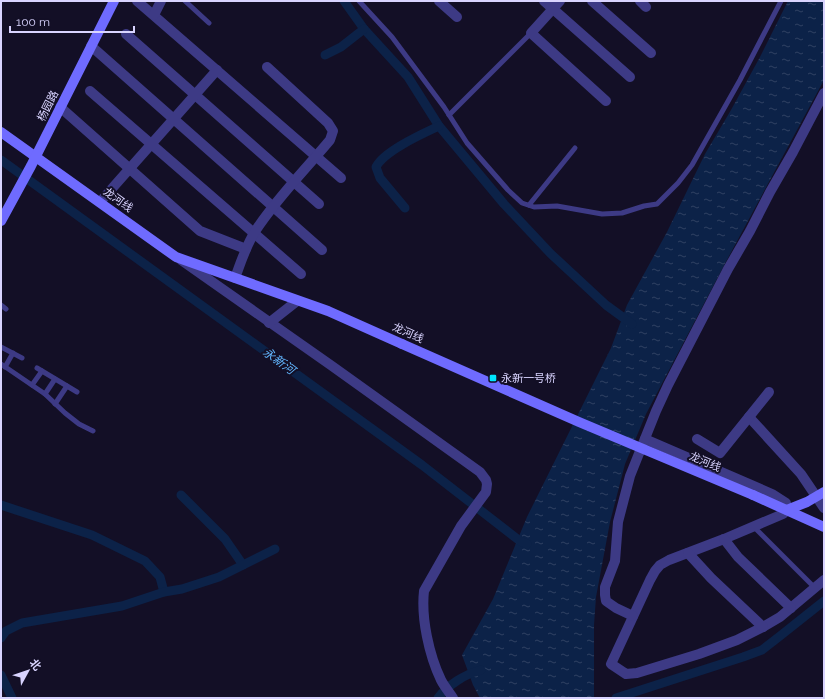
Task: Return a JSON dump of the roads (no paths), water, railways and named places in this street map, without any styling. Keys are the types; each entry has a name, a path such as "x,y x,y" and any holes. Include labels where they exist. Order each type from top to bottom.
{"street":[{"name":"杨园路","path":"3,213 31,166 114,1"},
{"path":"137,1 341,178"},
{"path":"154,15 161,1"},
{"path":"439,1 457,17"},
{"path":"544,1 556,5 630,77"},
{"path":"592,1 651,53"},
{"path":"556,5 531,33 606,100"},
{"path":"126,34 319,204"},
{"path":"91,46 322,250"},
{"path":"235,278 254,233 273,207 330,140 333,131 328,123 267,67"},
{"path":"100,202 217,70"},
{"path":"90,91 301,274"},
{"path":"633,616 616,608 606,601 605,595 605,587 615,561 618,522 626,488 656,411 668,385 721,282 824,93"},
{"path":"60,107 200,231 246,249"},
{"name":"龙河线","path":"1,132 176,256 328,311 579,422 753,495 824,527"},
{"path":"176,256 480,472 486,480 486,492 465,521 424,591 424,622 431,653 441,681 453,698"},
{"path":"269,323 297,301"},
{"path":"697,439 720,453 769,392"},
{"path":"749,417 820,494 824,508"},
{"path":"645,439 772,494 786,503 787,510"},
{"path":"820,494 807,502 787,510 783,514 660,565 655,571 611,664 626,674 637,672 699,654 737,640 763,627 791,608 824,580"},
{"path":"724,539 738,557 791,608"},
{"path":"688,553 711,578 763,627"}],"lane":[{"path":"186,1 209,23"},
{"path":"359,1 392,37 449,115 467,143 508,190 522,202 534,207 557,206 602,214 622,213 644,206 657,204 678,183 692,165 740,80 781,1"},
{"path":"449,115 531,33"},
{"path":"529,205 575,148"},
{"path":"1,305 6,309"},
{"path":"1,346 22,358"},
{"path":"14,353 3,365 45,394 79,424 93,431"},
{"path":"36,368 77,392"},
{"path":"32,386 42,371"},
{"path":"45,394 55,379"},
{"path":"56,404 68,386"},
{"path":"753,526 815,588"}],"water":[{"path":"788,1 824,1 824,80 646,414 625,464 610,522 596,597 594,625 594,698 480,698 473,685 462,655 493,599 527,517 611,348 627,305 667,232 705,154 760,57"}],"waterway":[{"path":"344,1 364,29 408,77 439,126 504,204 551,254 606,305 632,324"},
{"path":"325,55 341,47 364,29"},
{"path":"405,208 380,178 376,167 380,161 395,149 439,126"},
{"name":"永新河","path":"1,160 422,465 520,541 527,544"},
{"path":"181,495 225,539 243,565"},
{"path":"1,505 92,535 145,561 160,577 164,592"},
{"path":"1,638 6,631 22,623 122,606 164,592 182,589 219,577 275,549"},
{"path":"616,698 762,650 824,601"},
{"path":"438,698 457,681 469,674 481,670"},
{"path":"1,675 12,698"}],"place":[{"name":"永新一号桥","path":"493,378"}]}
